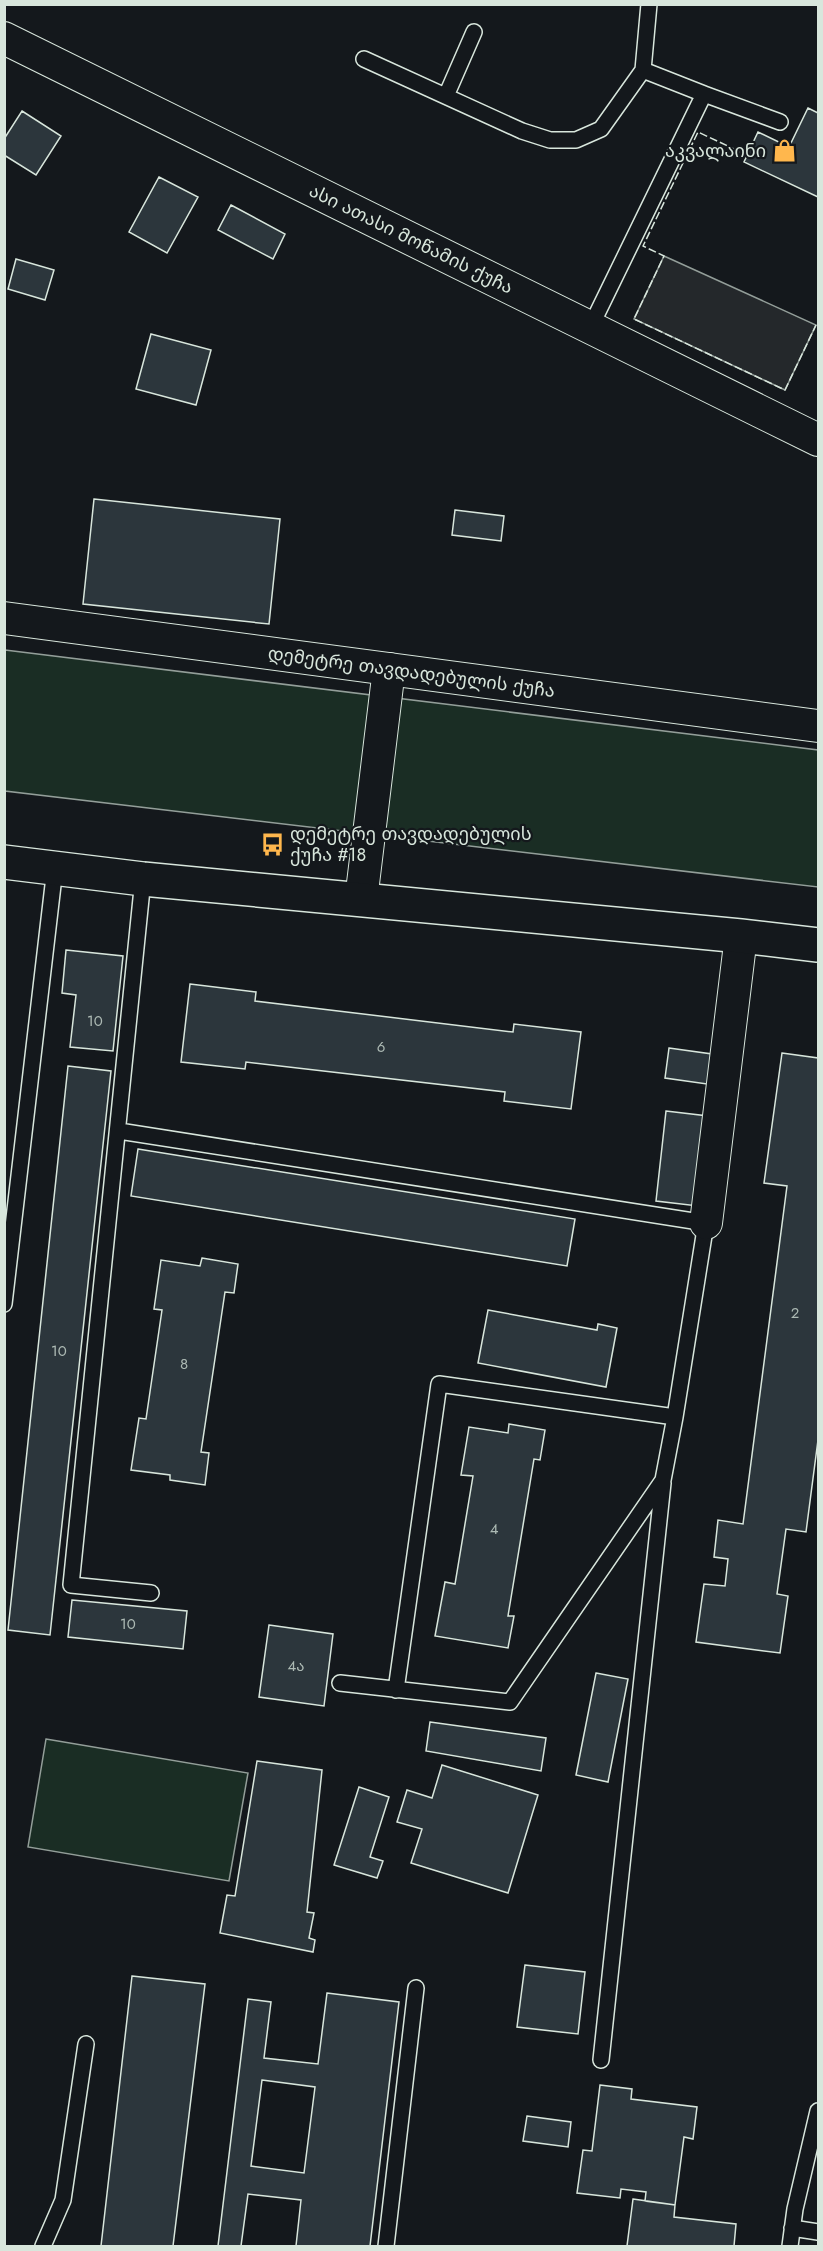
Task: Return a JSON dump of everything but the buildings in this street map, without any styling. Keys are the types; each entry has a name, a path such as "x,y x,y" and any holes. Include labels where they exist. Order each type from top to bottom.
{"main road":[{"path":"4,862 143,879 819,945"}],"street":[{"name":"ასი ათასი მოწამის ქუჩა","path":"4,38 819,440"},
{"name":"დემეტრე თავდადებულის ქუჩა","path":"4,618 819,726"},
{"path":"361,900 389,669"},
{"path":"706,1223 741,936"}],"lane":[{"path":"364,59 522,131 550,140 576,140 601,129 643,70 649,4"},
{"path":"446,96 474,32"},
{"path":"643,70 780,122"},
{"path":"591,326 704,94"},
{"path":"4,1304 55,868"},
{"path":"143,879 71,1585 152,1593"},
{"path":"119,1131 706,1223 663,1480 601,2060"},
{"path":"396,1690 439,1384 675,1417"},
{"path":"340,1683 510,1702 663,1480"},
{"path":"386,2247 416,1988"},
{"path":"43,2247 63,2200 86,2044"},
{"path":"790,2247 792,2228 813,2157 819,2111"},
{"path":"792,2228 819,2232"}],"green space":[{"path":"5,650 818,750 818,887 5,791"},
{"path":"46,1739 248,1773 229,1881 28,1847"}],"shaded area":[{"path":"664,256 816,325 785,390 634,319"}],"fence":[{"path":"747,155 698,132 643,246 664,256 634,319 785,390 816,325"}],"place":[{"name":"აკვალაინი","path":"784,151"},
{"name":"დემეტრე თავდადებულის ქუჩა #18","path":"272,844"}]}
